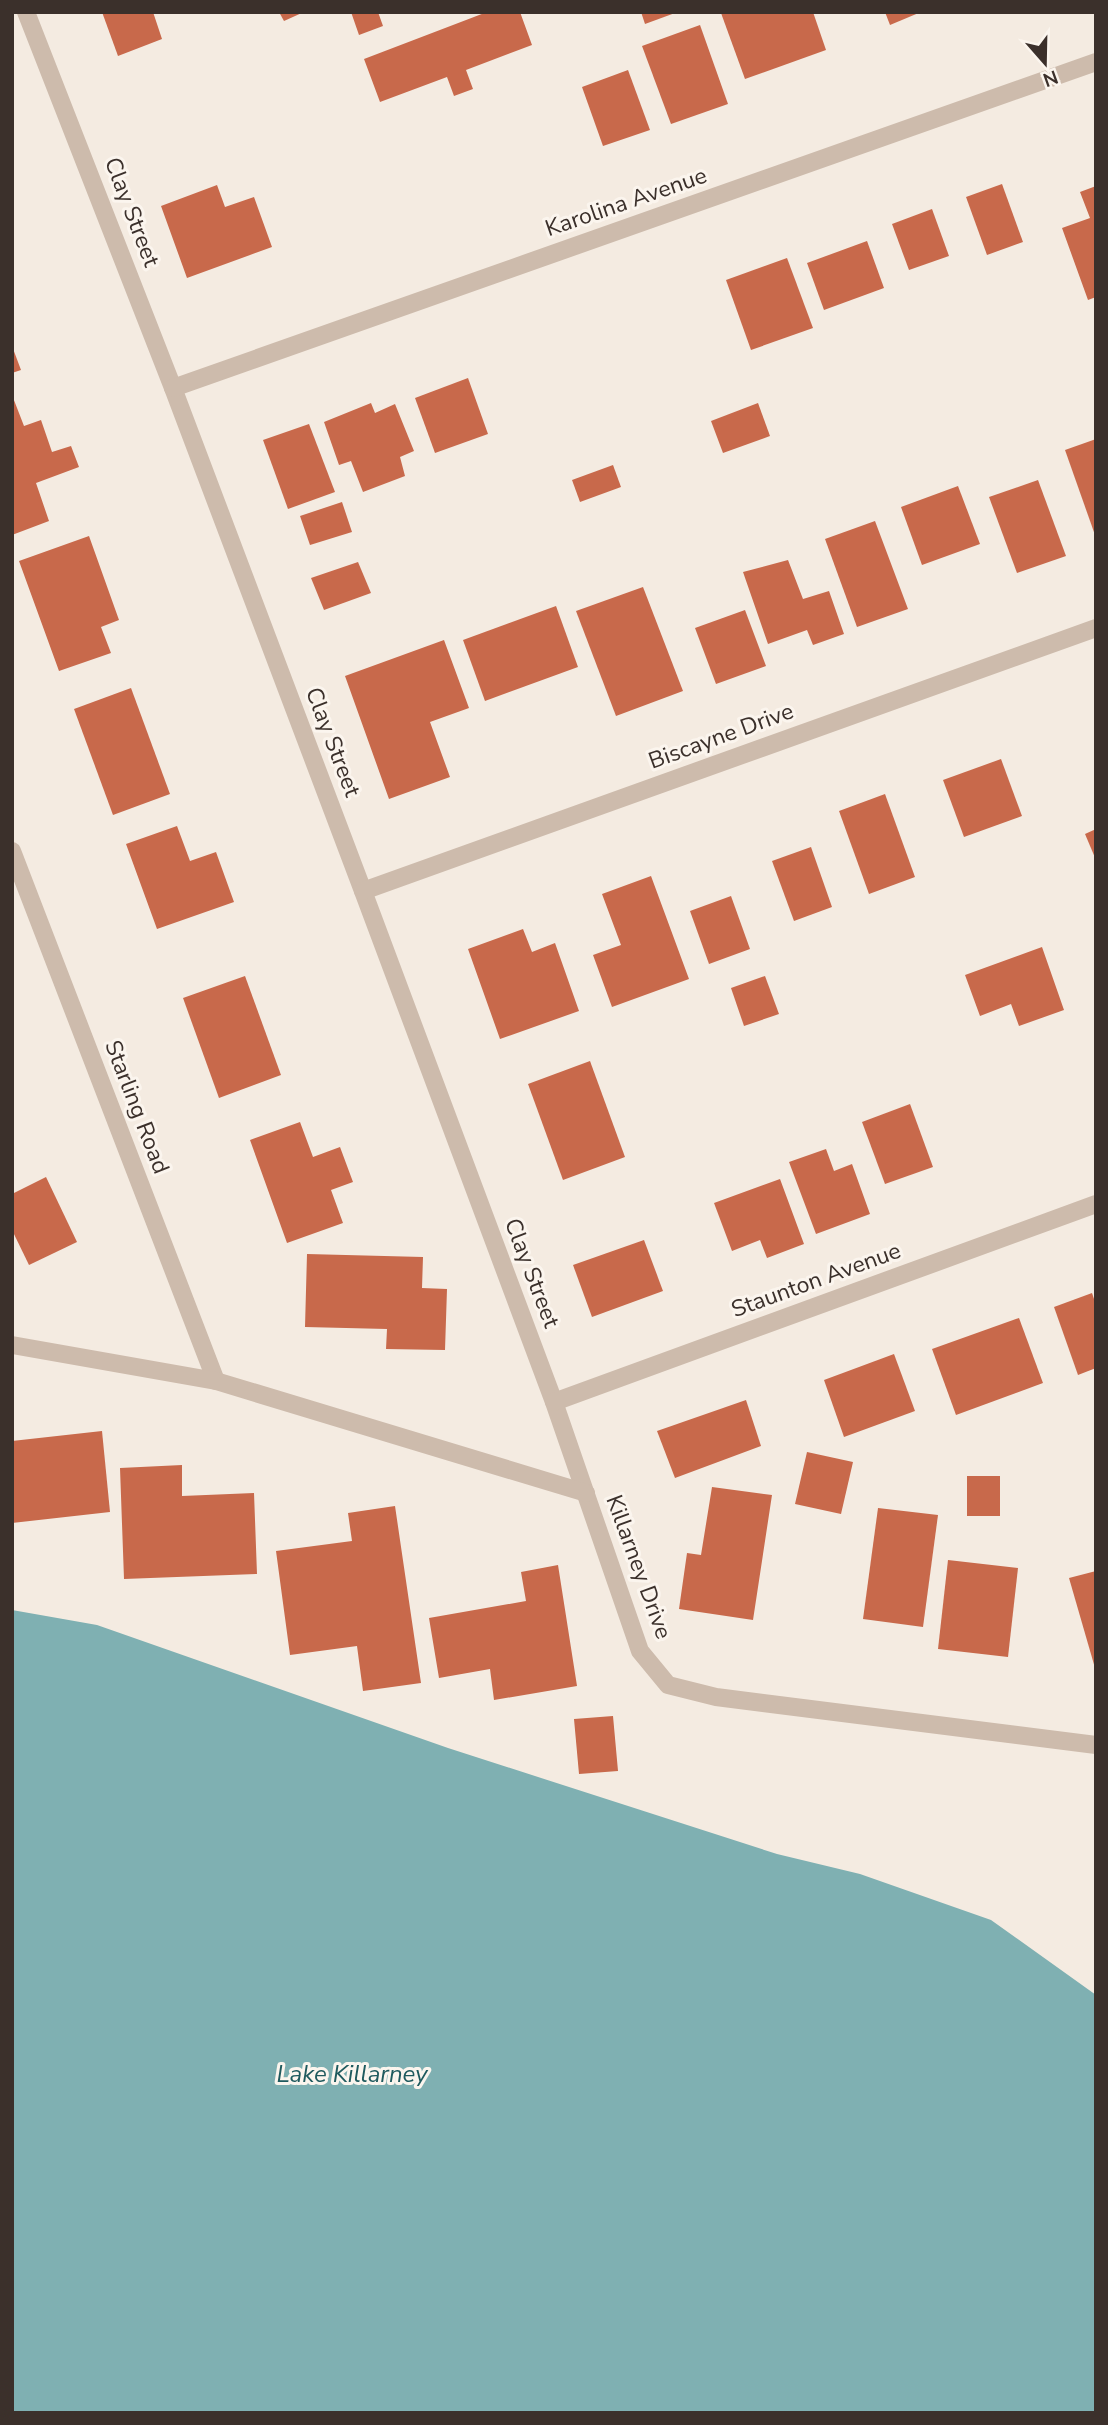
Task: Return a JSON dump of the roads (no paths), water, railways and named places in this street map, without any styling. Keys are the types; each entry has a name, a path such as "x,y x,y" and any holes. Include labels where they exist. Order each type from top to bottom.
{"street":[{"name":"Clay Street","path":"26,12 173,388 586,1493"},
{"name":"Karolina Avenue","path":"173,388 1096,62"},
{"name":"Biscayne Drive","path":"363,891 1096,628"},
{"name":"Starling Road","path":"12,850 216,1381"},
{"name":"Staunton Avenue","path":"554,1402 1096,1205"},
{"name":"Killarney Drive","path":"12,1345 216,1381 586,1493 640,1651 668,1685 716,1697 1096,1745"}],"water":[{"name":"Lake Killarney","path":"12,1610 97,1625 448,1748 777,1854 860,1874 991,1920 1096,1995 1096,2413 12,2413"}]}
